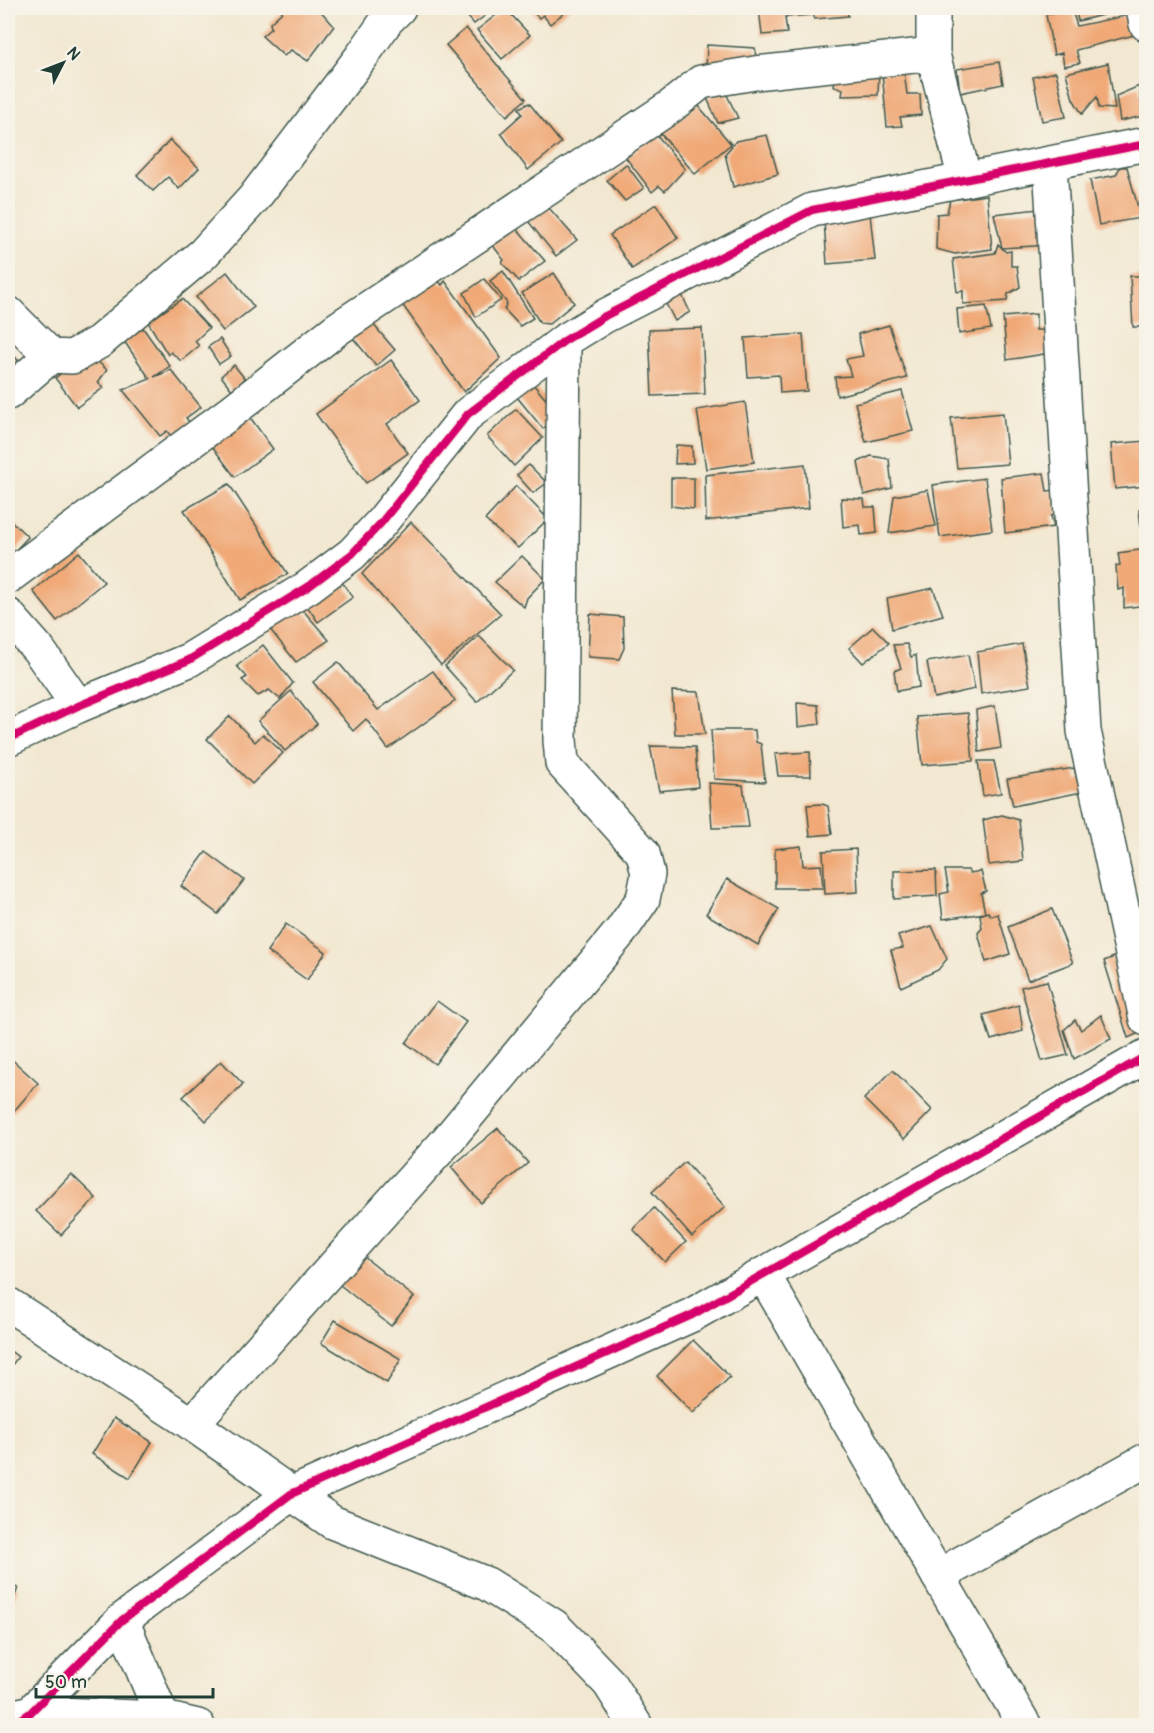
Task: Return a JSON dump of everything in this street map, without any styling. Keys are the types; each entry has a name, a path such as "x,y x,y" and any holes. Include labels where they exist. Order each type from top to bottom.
{"street":[{"path":"8,313 51,356 72,357 99,342 203,254 254,198 387,20 399,8"},
{"path":"933,8 933,54 965,180"},
{"path":"1143,8 1146,24"},
{"path":"8,577 227,415 337,329 670,107 701,82 755,73 933,54"},
{"path":"8,739 78,706 189,660 308,587 352,554 381,523 468,414 564,341 605,316 812,210 1146,144"},
{"path":"1050,164 1084,731 1146,1019"},
{"path":"192,1424 446,1143 621,931 643,899 648,874 643,854 562,763 560,728 564,341"},
{"path":"8,393 51,356"},
{"path":"8,615 38,649 78,706"},
{"path":"16,1719 122,1620 291,1494 692,1314 1146,1056"},
{"path":"763,1274 1025,1725"},
{"path":"8,1304 192,1424 332,1522 487,1584 554,1626 609,1683 636,1725"},
{"path":"938,1576 1146,1460"},
{"path":"122,1620 165,1722"},
{"path":"16,1719 165,1722 198,1725"}],"building":[{"path":"284,8 318,8 334,26 308,61 291,50 284,56 262,36 271,28 270,23"},
{"path":"460,8 495,8 474,24"},
{"path":"505,8 530,35 502,59 477,30"},
{"path":"531,8 570,8 550,24 543,15 539,18"},
{"path":"759,8 811,8 811,15 785,17 787,33 762,35"},
{"path":"814,8 847,8 848,16 814,19"},
{"path":"995,8 995,11 964,9"},
{"path":"1071,8 1077,26 1139,13 1146,32 1076,50 1080,63 1064,66 1062,53 1054,55 1046,15"},
{"path":"1075,8 1131,8 1078,21"},
{"path":"466,28 526,99 507,116 446,45"},
{"path":"707,45 755,48 758,60 706,71"},
{"path":"999,62 1003,84 960,93 957,69"},
{"path":"1108,63 1115,109 1099,108 1097,97 1082,114 1073,99 1066,73"},
{"path":"836,69 879,70 878,95 842,96 843,89 834,86"},
{"path":"882,71 904,72 907,94 920,94 921,115 900,117 902,126 887,127"},
{"path":"1056,72 1066,117 1042,121 1033,77"},
{"path":"1139,86 1143,116 1120,121 1116,96"},
{"path":"725,91 738,118 718,123 707,98"},
{"path":"529,103 561,143 528,170 501,133 522,114 519,108"},
{"path":"697,104 731,144 695,174 661,134"},
{"path":"656,134 685,169 665,191 659,186 652,192 626,158"},
{"path":"767,135 778,174 733,187 725,154 736,141"},
{"path":"170,140 199,168 179,189 168,177 153,191 137,175"},
{"path":"626,164 644,188 625,201 607,180"},
{"path":"1120,167 1127,167 1141,218 1099,225 1090,180 1116,175"},
{"path":"987,195 992,249 955,254 936,249 937,214 947,213 950,200"},
{"path":"656,204 678,238 632,269 610,235"},
{"path":"546,207 577,240 556,256 528,221"},
{"path":"1048,208 1051,245 1002,248 994,214"},
{"path":"870,214 875,260 827,264 824,221"},
{"path":"513,224 545,261 519,281 502,263 504,260 491,243"},
{"path":"998,244 1006,252 1011,251 1011,266 1017,266 1020,287 1008,294 1007,301 963,304 963,291 957,292 953,259 995,253"},
{"path":"503,271 533,318 520,326 504,309 507,303 490,281"},
{"path":"227,272 254,307 223,331 196,297"},
{"path":"554,273 574,303 549,324 540,323 522,293"},
{"path":"1130,276 1146,276 1146,327 1133,327"},
{"path":"435,277 442,285 445,281 501,358 464,392 399,300"},
{"path":"484,279 501,300 476,317 464,293"},
{"path":"682,295 690,312 675,321 665,302"},
{"path":"182,299 209,328 195,341 199,346 181,361 171,352 168,355 148,322"},
{"path":"986,306 991,329 959,334 957,309"},
{"path":"1036,314 1036,330 1054,330 1056,352 1007,360 1003,317"},
{"path":"367,317 395,350 376,366 348,332"},
{"path":"889,325 907,378 837,396 835,377 851,376 846,359 863,356 858,334"},
{"path":"143,328 170,366 154,377 171,370 201,407 186,418 190,423 172,438 167,431 160,436 123,390 150,379 124,341"},
{"path":"702,328 705,394 652,396 649,330"},
{"path":"803,334 807,391 780,393 779,375 748,377 745,338"},
{"path":"220,339 231,356 219,364 208,347"},
{"path":"8,348 20,363 8,374"},
{"path":"95,359 107,370 98,382 103,388 77,407 55,378 79,360 86,370"},
{"path":"391,360 420,400 387,424 408,453 366,483 316,414"},
{"path":"234,365 245,379 232,390 221,376"},
{"path":"533,384 558,414 543,429 517,397"},
{"path":"902,391 913,431 866,442 855,403"},
{"path":"745,402 754,462 706,469 697,410"},
{"path":"516,409 543,438 514,466 487,436"},
{"path":"247,413 273,449 235,477 208,441"},
{"path":"1003,413 1008,464 957,468 951,418"},
{"path":"1146,441 1146,486 1115,489 1111,444"},
{"path":"676,445 692,446 693,463 675,464"},
{"path":"871,456 889,459 892,488 864,495 858,462"},
{"path":"805,464 809,508 706,521 705,475"},
{"path":"529,465 547,483 533,493 517,475"},
{"path":"1044,473 1047,491 1057,490 1057,514 1051,516 1054,527 1005,533 1001,478"},
{"path":"671,478 694,478 694,509 671,506"},
{"path":"985,478 992,530 940,537 933,485"},
{"path":"229,484 288,574 240,600 184,510"},
{"path":"516,486 548,519 518,548 485,520"},
{"path":"928,490 936,526 889,533 894,496"},
{"path":"841,498 864,499 865,507 875,507 877,533 861,535 860,525 843,527"},
{"path":"1139,510 1146,511 1146,536 1142,536"},
{"path":"8,518 28,537 13,553 8,548"},
{"path":"411,522 501,614 441,665 362,574"},
{"path":"1146,549 1146,605 1124,608 1124,588 1118,590 1116,566 1120,565 1118,553"},
{"path":"79,552 104,582 57,621 33,591"},
{"path":"522,556 545,579 527,598 524,607 495,582"},
{"path":"340,580 353,597 318,622 305,603"},
{"path":"933,588 943,615 892,629 887,598"},
{"path":"301,608 329,640 296,662 269,628"},
{"path":"590,614 623,617 624,648 619,659 588,657"},
{"path":"873,627 889,643 863,663 849,648"},
{"path":"479,636 513,670 477,702 445,666"},
{"path":"907,644 911,657 916,655 919,687 897,691 894,671 901,668 893,645"},
{"path":"1022,644 1030,686 981,694 977,652"},
{"path":"263,645 293,683 280,699 269,690 258,696 242,680 247,677 237,666"},
{"path":"968,655 975,689 934,698 927,662"},
{"path":"338,662 378,710 433,671 455,701 388,749 366,719 353,731 313,682"},
{"path":"291,691 317,724 285,751 258,721"},
{"path":"672,691 699,692 705,734 675,734"},
{"path":"797,703 818,705 820,724 798,727"},
{"path":"995,706 1001,748 979,752 976,710"},
{"path":"968,713 973,761 922,765 917,717"},
{"path":"230,716 255,742 263,734 283,753 252,784 207,739"},
{"path":"711,730 755,730 756,742 761,744 765,782 714,779"},
{"path":"650,746 695,747 698,787 659,791"},
{"path":"810,752 811,776 778,776 775,754"},
{"path":"978,761 994,761 1001,793 983,796"},
{"path":"1074,768 1077,780 1084,779 1087,791 1013,806 1007,779"},
{"path":"709,783 743,785 749,827 712,828"},
{"path":"807,805 828,806 832,834 810,836"},
{"path":"1002,815 1019,820 1023,861 989,865 983,820"},
{"path":"801,846 803,866 821,865 823,888 775,888 775,849"},
{"path":"856,849 858,892 825,894 823,851"},
{"path":"206,852 244,880 218,914 181,886"},
{"path":"936,870 937,896 894,899 894,871"},
{"path":"945,870 968,870 970,873 981,871 986,891 981,893 985,913 943,919 940,894 949,892"},
{"path":"727,879 779,909 758,945 706,914"},
{"path":"1052,909 1073,963 1028,980 1008,927"},
{"path":"988,912 991,916 998,914 1010,954 986,962 978,933 982,928 980,915"},
{"path":"286,924 326,952 307,980 267,951"},
{"path":"932,926 947,959 938,970 901,987 891,950 903,948 898,936"},
{"path":"1124,953 1146,1030 1128,1038 1104,961"},
{"path":"1047,981 1068,1055 1042,1061 1021,987"},
{"path":"437,1001 466,1022 435,1064 406,1043"},
{"path":"1019,1005 1023,1031 991,1040 983,1015"},
{"path":"1101,1015 1111,1039 1074,1059 1064,1030 1075,1020 1081,1030"},
{"path":"8,1056 38,1083 8,1118"},
{"path":"221,1061 243,1084 206,1121 183,1097"},
{"path":"893,1070 932,1110 904,1139 864,1099"},
{"path":"498,1128 528,1163 481,1203 451,1167"},
{"path":"685,1162 725,1207 692,1237 652,1192"},
{"path":"71,1174 96,1198 61,1235 36,1211"},
{"path":"654,1208 686,1242 665,1262 633,1229"},
{"path":"363,1256 414,1297 391,1326 340,1285"},
{"path":"335,1320 401,1359 387,1383 321,1343"},
{"path":"693,1340 730,1377 693,1413 657,1376"},
{"path":"8,1349 18,1357 8,1370"},
{"path":"114,1418 152,1442 130,1478 92,1454"},
{"path":"8,1585 18,1588 10,1609 8,1608"}],"cycle path":[{"path":"8,739 78,706 189,660 308,587 352,554 381,523 468,414 564,341 605,316 812,210 1146,144"},
{"path":"11,1726 30,1713 122,1620 291,1494 692,1315 1146,1056"}]}
